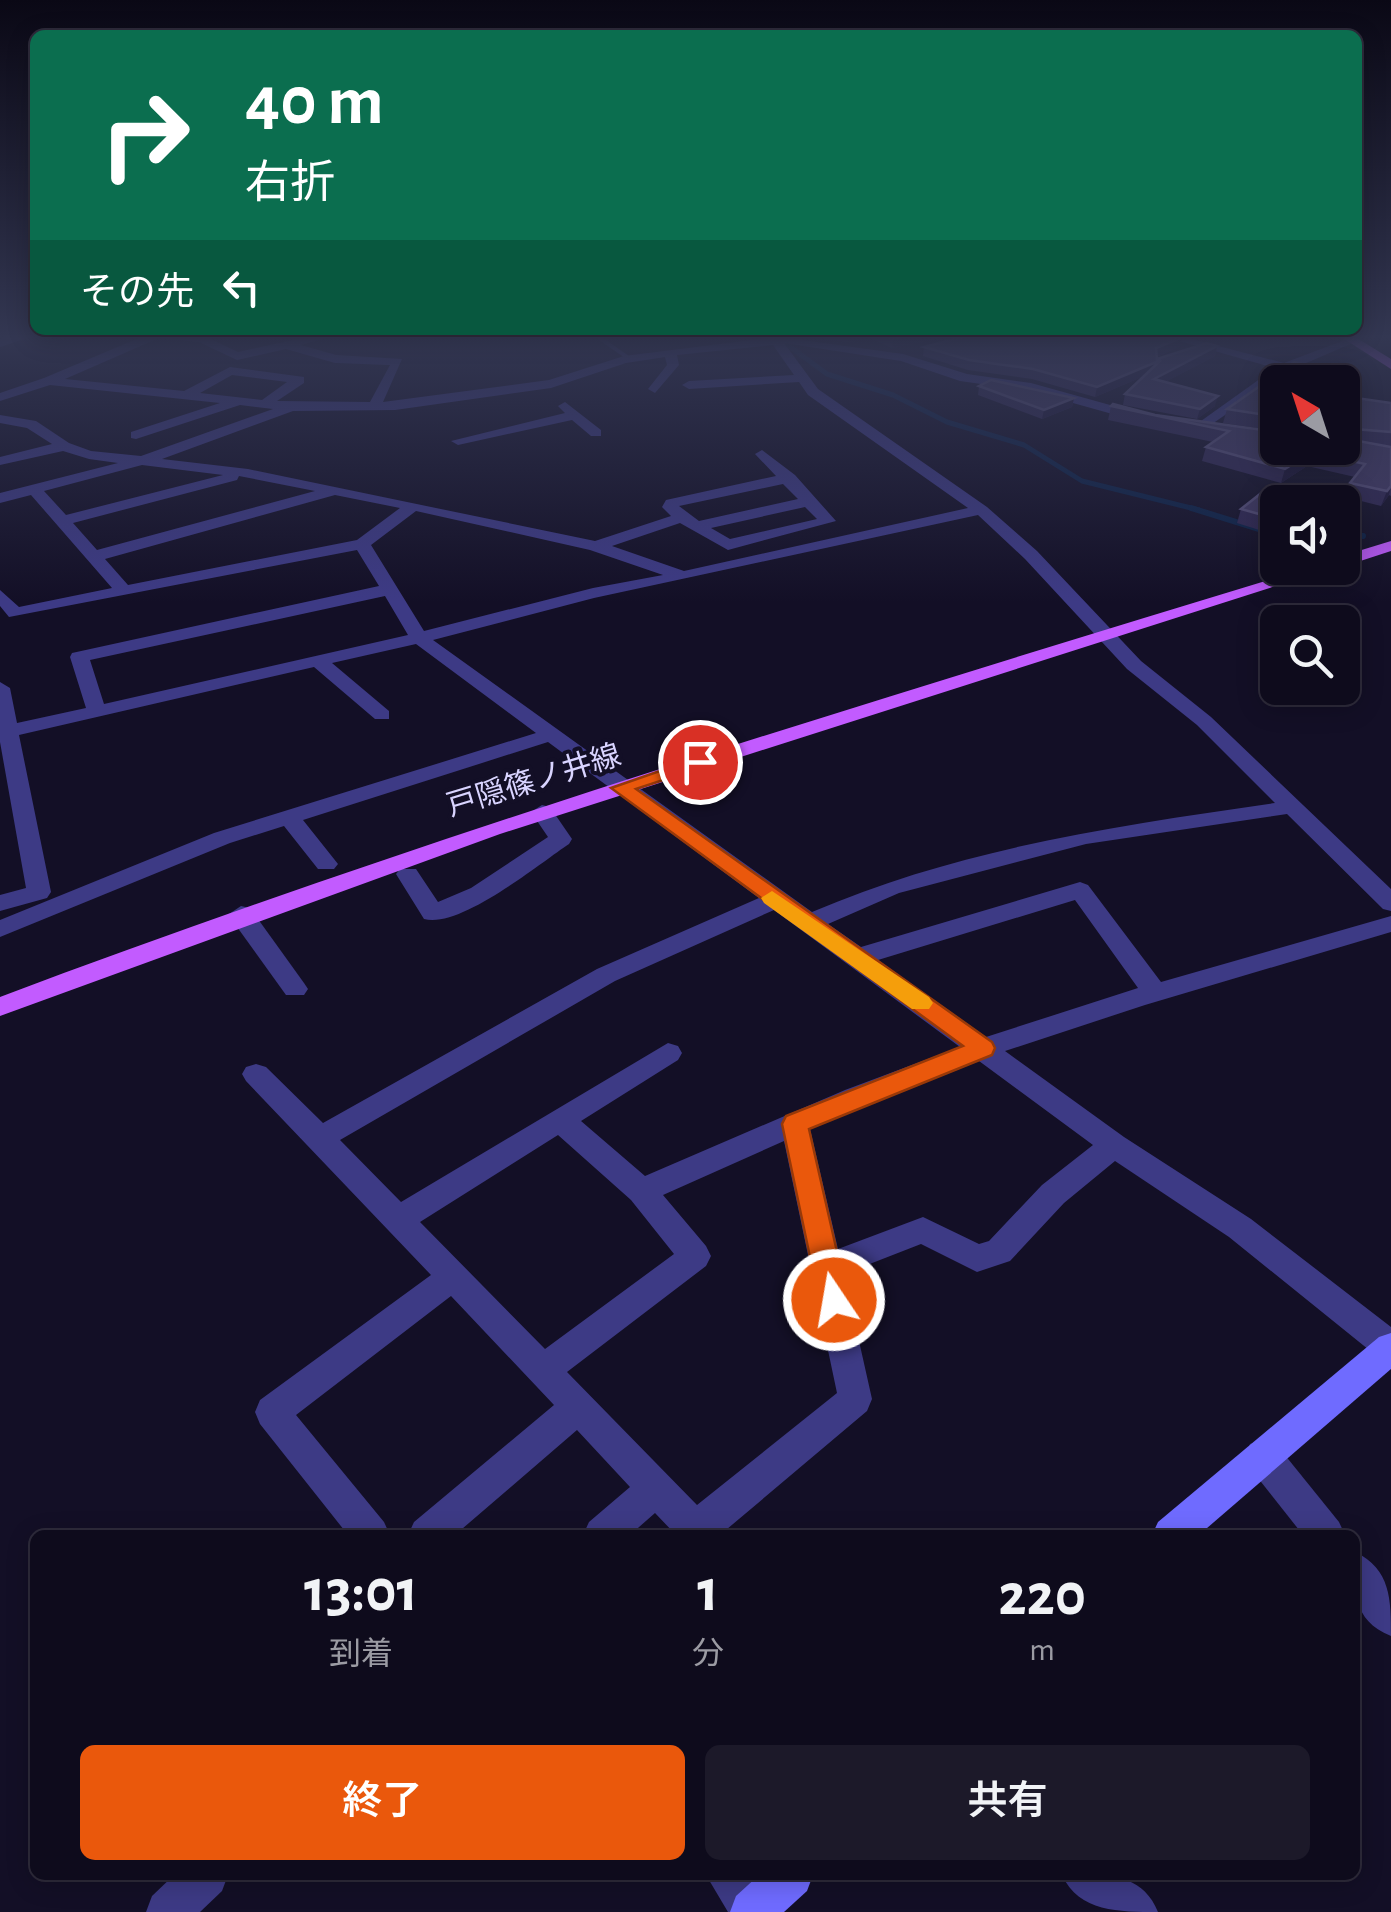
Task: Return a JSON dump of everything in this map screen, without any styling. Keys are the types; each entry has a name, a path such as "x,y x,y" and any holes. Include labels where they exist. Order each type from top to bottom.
{"main road":[{"path":"1360,556 1391,546"},
{"name":"戸隠篠ノ井線","path":"0,1007 241,914 542,812 1269,585"}],"street":[{"path":"31,424 64,446 89,455 248,472 410,508 514,526 596,546 682,577"},
{"path":"136,435 169,424"},
{"path":"0,498 142,461 243,424"},
{"path":"458,442 538,424"},
{"path":"585,424 596,433"},
{"path":"859,424 980,510 1031,555 1104,636 1204,721 1391,903"},
{"path":"1198,424 1192,428 1219,432"},
{"path":"0,461 64,446"},
{"path":"728,545 828,520 762,454"},
{"path":"62,521 248,472"},
{"path":"753,562 670,507 672,503 790,478"},
{"path":"34,490 125,592"},
{"path":"95,556 336,490"},
{"path":"596,546 689,522 810,501"},
{"path":"0,595 15,613 362,544 410,508"},
{"path":"10,732 419,638 593,592 753,562 980,510"},
{"path":"362,544 419,638 1114,1144 1240,1228 1391,1348 1177,1530"},
{"path":"97,712 79,657 391,589"},
{"path":"318,661 382,716"},
{"path":"0,688 44,900"},
{"path":"0,929 44,900 288,816 550,734"},
{"path":"809,923 890,887 1086,837 1290,807"},
{"path":"408,874 432,913 478,894 560,839 542,812"},
{"path":"288,816 326,864"},
{"path":"858,957 1080,890 1156,992"},
{"path":"0,903 44,900"},
{"path":"320,1138 606,975 775,900"},
{"path":"241,914 295,989"},
{"path":"642,1192 795,1124 983,1048 1156,992 1391,924"},
{"path":"398,1220 668,1053"},
{"path":"256,1074 696,1530"},
{"path":"543,1370 695,1256 642,1192 560,1120"},
{"path":"700,1530 855,1399 795,1124"},
{"path":"826,1266 923,1230 977,1258 999,1251 1053,1194 1114,1144"},
{"path":"367,1530 272,1412 451,1278"},
{"path":"434,1530 579,1406"},
{"path":"1263,1456 1322,1530"},
{"path":"608,1530 655,1489"},
{"path":"1360,1577 1391,1616"},
{"path":"168,1912 201,1880"},
{"path":"745,1899 781,1880"},
{"path":"1091,1880 1136,1912"}],"building":[{"path":"1197,424 1260,430 1260,462 1206,447 1229,431"},
{"path":"1360,424 1391,424 1391,432 1360,429"},
{"path":"1360,441 1391,447 1391,486 1387,491 1350,483 1365,464 1360,463"},
{"path":"1260,494 1260,514 1241,509"}],"waterway":[{"path":"954,424 1024,445 1082,481 1191,508"},
{"path":"1191,508 1199,510"},
{"path":"1191,508 1260,529"}],"slow traffic":[{"path":"772,898 921,1003"}],"route":[{"path":"700,762 621,788 983,1048 795,1124 834,1300"}]}
